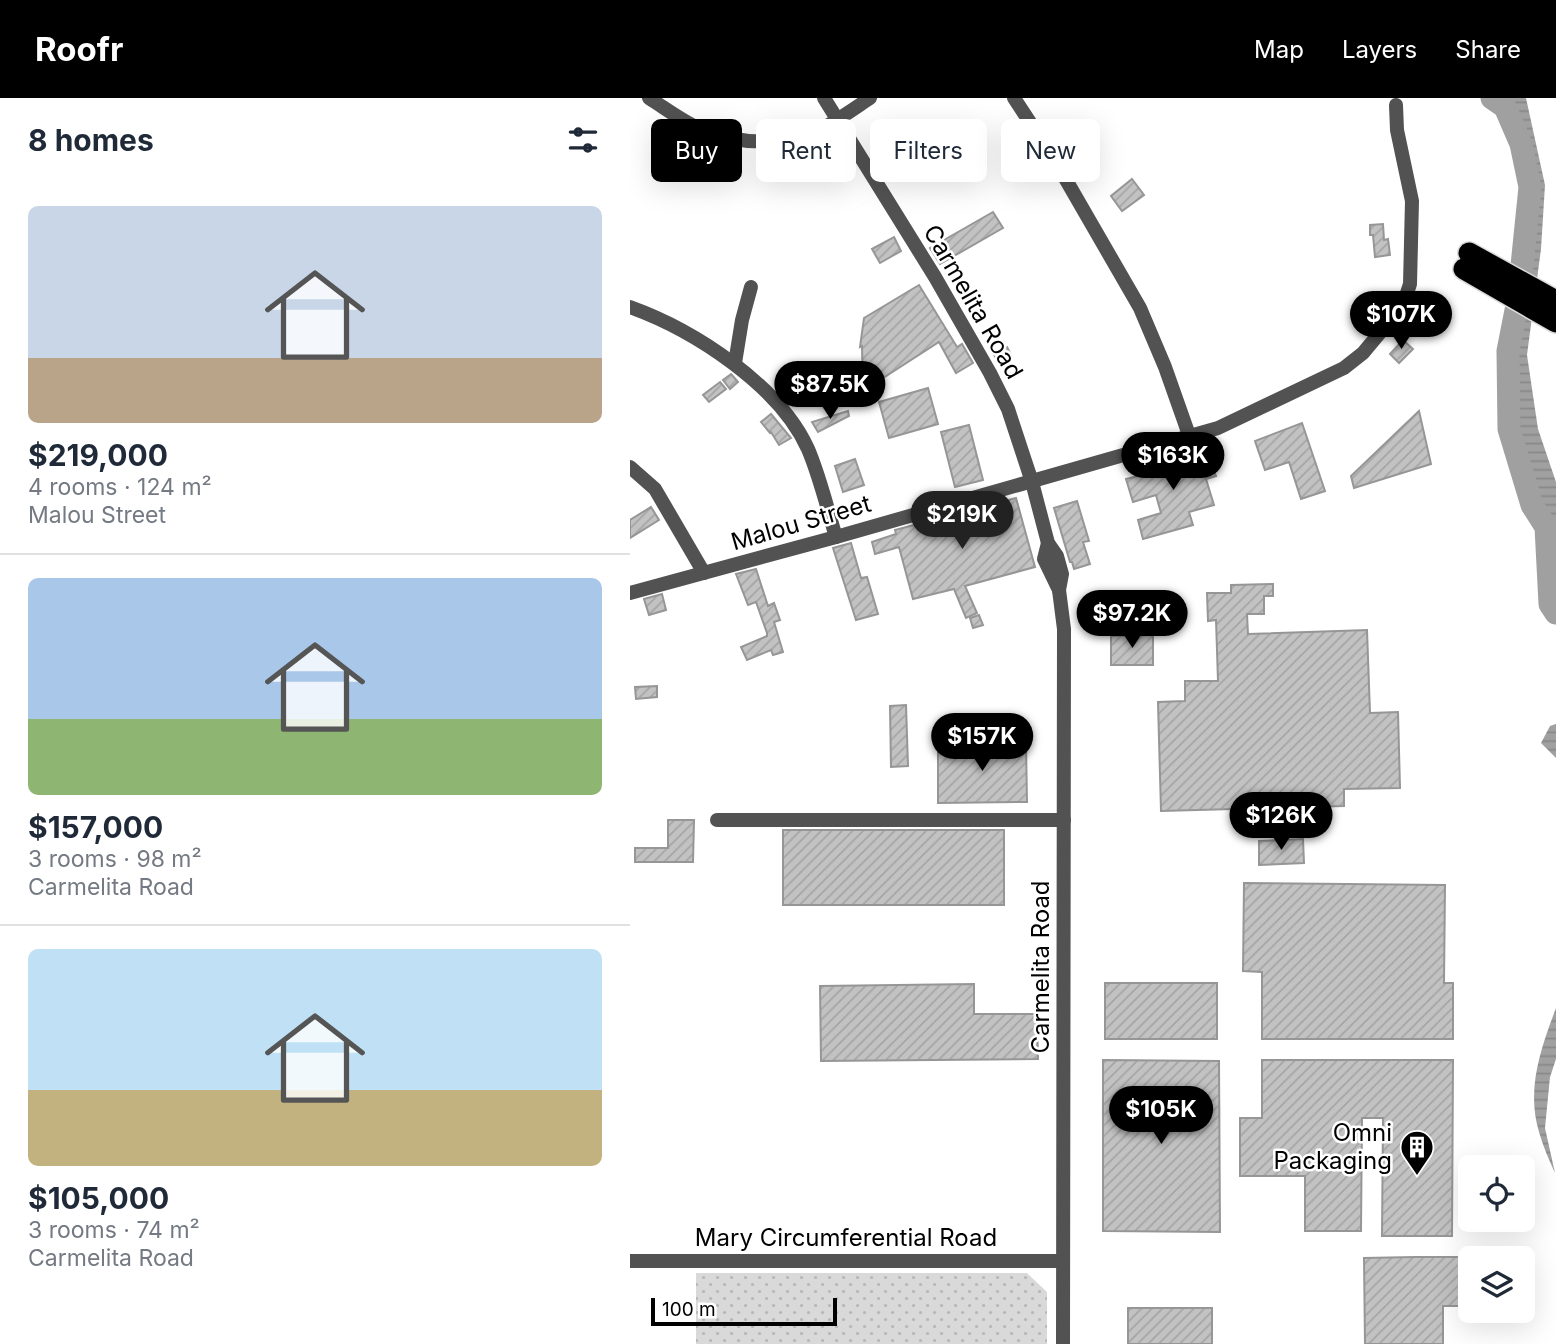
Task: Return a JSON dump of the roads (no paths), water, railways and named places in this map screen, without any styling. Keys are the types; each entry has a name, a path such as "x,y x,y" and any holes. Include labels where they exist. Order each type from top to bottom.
{"highway":[{"path":"1556,302 1466,261 1556,321"}],"street":[{"path":"649,98 699,128 735,140 756,141"},
{"name":"Carmelita Road","path":"824,98 836,119"},
{"path":"838,119 870,98"},
{"path":"1014,98 1054,159 1140,308 1189,435"},
{"name":"Malou Street","path":"630,593 1218,428 1344,368 1363,353 1403,305 1410,284 1412,201 1397,130 1396,105"},
{"name":"Carmelita Road","path":"856,151 934,277 1008,409 1032,482 1048,544 1057,556 1062,574 1059,590 1064,629 1063,1344"},
{"path":"735,363 751,286"},
{"path":"630,307 656,316 735,363 781,409 807,447 836,537"},
{"path":"630,467 655,489 704,573"},
{"path":"718,820 1064,820"},
{"name":"Mary Circumferential Road","path":"630,1261 1063,1261"}],"waterway":[{"path":"1492,98 1505,107 1521,144 1530,187 1519,295 1508,351 1509,429 1532,505 1546,527 1550,604 1556,613"}],"place":[{"name":"Omni Packaging","path":"1417,1177"}]}
